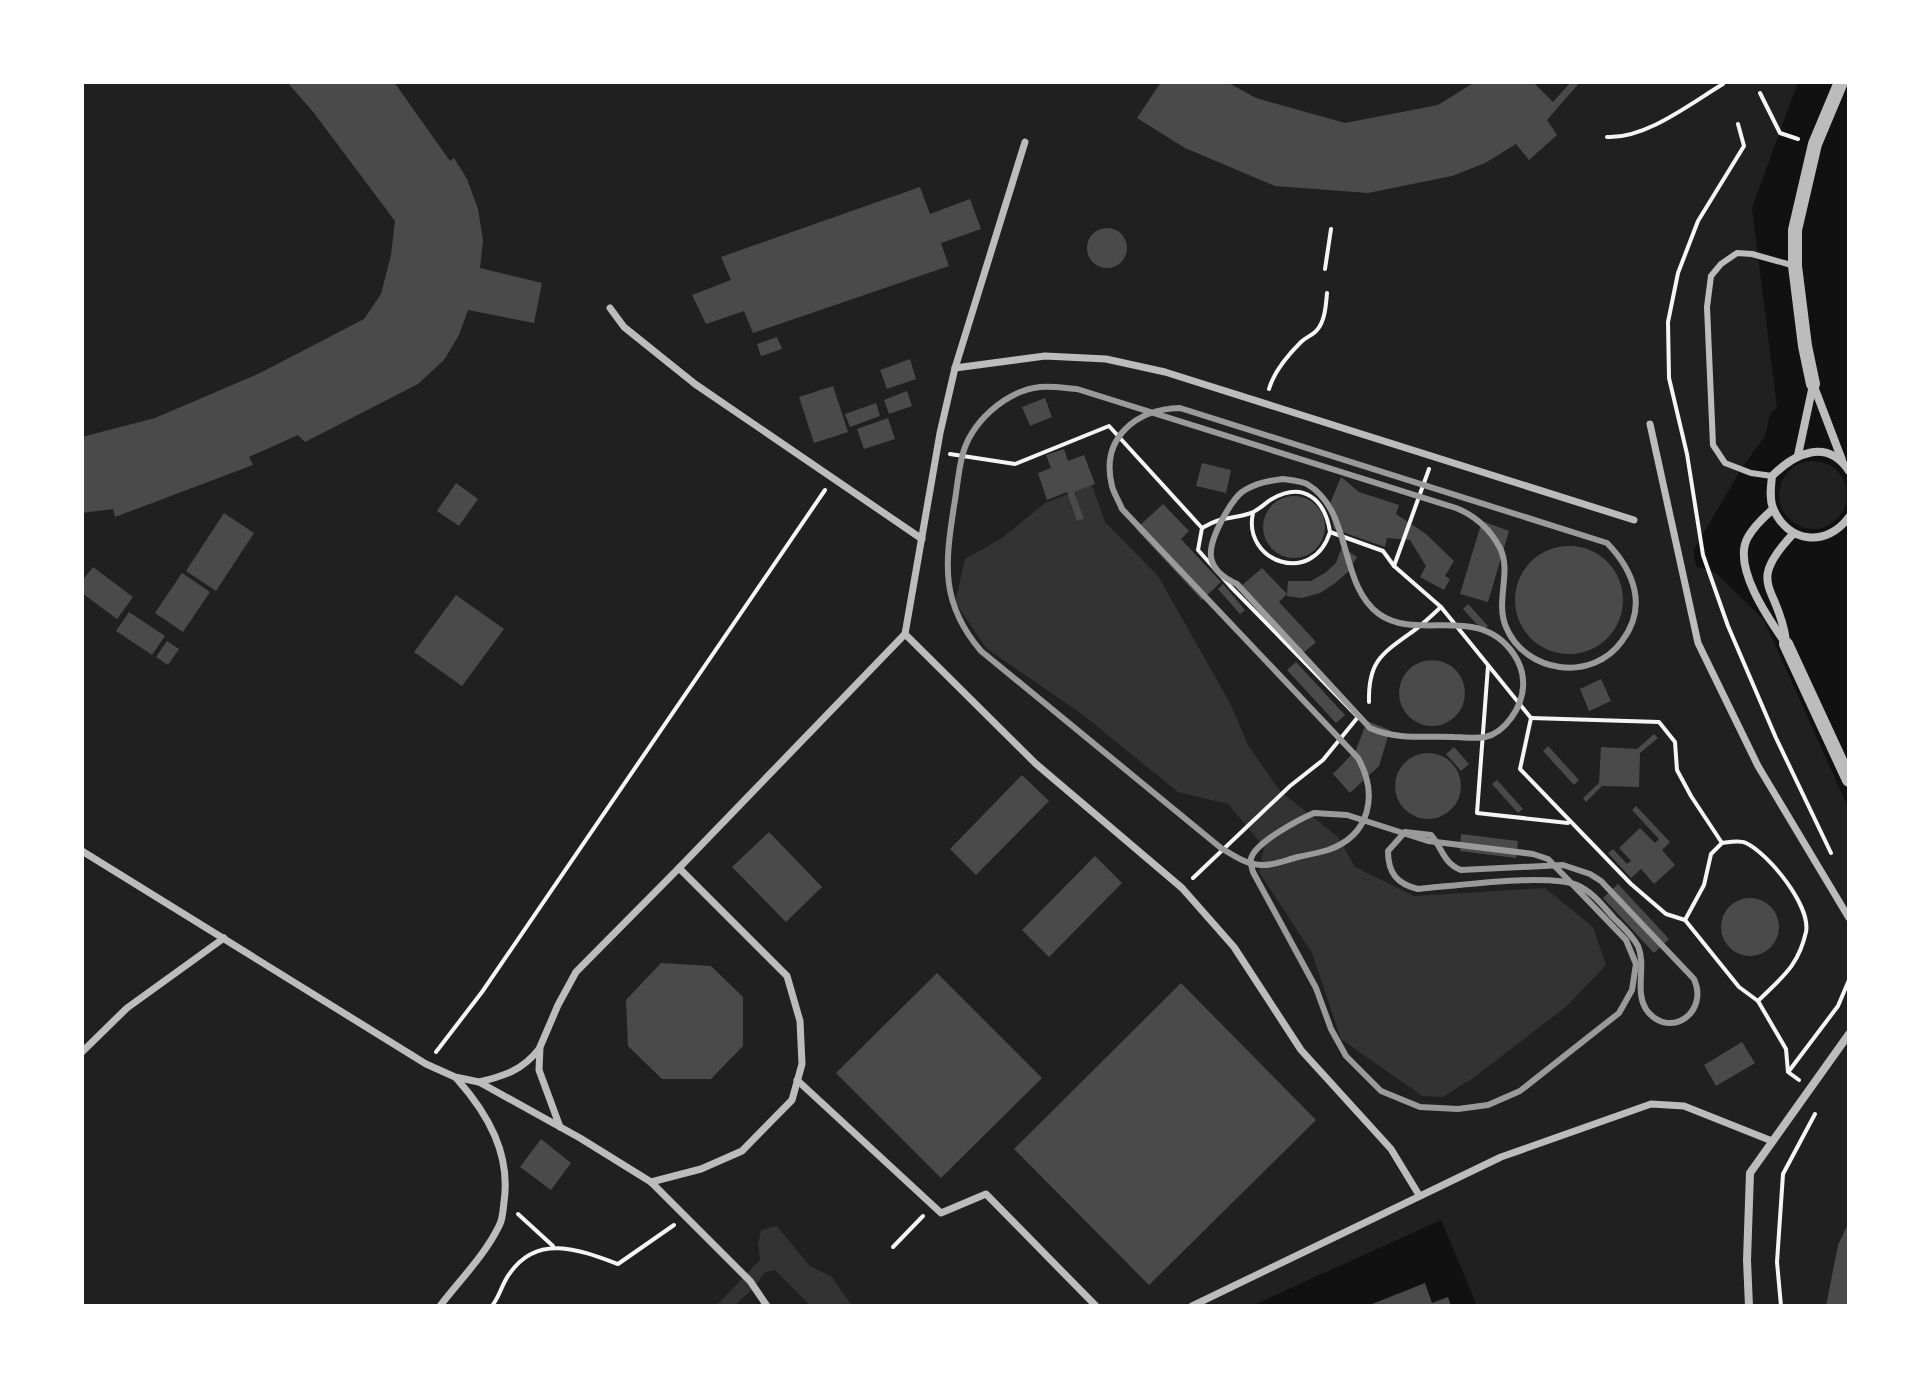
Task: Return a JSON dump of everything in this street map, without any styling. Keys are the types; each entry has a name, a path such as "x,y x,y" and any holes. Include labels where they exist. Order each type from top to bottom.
{"street":[{"path":"1841,82 1815,144 1795,230 1795,266 1813,384 1849,471"},
{"path":"479,1082 512,1073 529,1062 540,1047 576,972 905,634 936,452 955,368 1025,142"},
{"path":"610,308 624,327 651,351 922,539"},
{"path":"955,368 1045,356 1106,359 1165,372 1634,520"},
{"path":"1798,455 1813,384"},
{"path":"1650,424 1698,643 1758,766 1849,918"},
{"path":"1842,460 1825,453 1798,455 1772,476 1771,500 1773,509 1793,534 1817,539 1837,530 1849,517"},
{"path":"1773,509 1746,538 1743,556 1755,594 1786,644 1849,780"},
{"path":"1837,530 1849,533"},
{"path":"1786,644 1766,580 1767,567 1777,550 1793,534"},
{"path":"905,634 1035,763 1182,888 1234,947 1301,1050 1391,1149 1419,1195"},
{"path":"82,851 426,1064 455,1077 479,1082 651,1182 750,1281 767,1306"},
{"path":"651,1182 701,1169 742,1151 792,1100 802,1064 800,1021 787,976 679,868"},
{"path":"82,1052 127,1008 224,938"},
{"path":"1749,1306 1750,1173 1849,1034"},
{"path":"540,1047 539,1070 560,1127"},
{"path":"440,1306 500,1224 504,1200 503,1156 495,1133 455,1077"},
{"path":"797,1080 941,1213 986,1194 1096,1306"},
{"path":"1192,1306 1501,1157 1651,1104 1684,1106 1772,1141"}],"lane":[{"path":"1772,476 1751,473 1725,463 1713,445 1707,307 1711,276 1737,253 1795,266"}],"path":[{"path":"1607,137 1631,134 1672,115 1723,84"},
{"path":"1760,93 1780,133 1815,144"},
{"path":"1738,124 1744,146 1698,221 1678,273 1668,322 1669,378 1687,454 1703,555 1728,626 1776,738 1833,857"},
{"path":"1325,269 1331,229"},
{"path":"1266,403 1272,377 1303,340 1317,330 1325,312 1327,293"},
{"path":"936,452 1015,464 1109,426 1202,528"},
{"path":"1394,566 1434,456"},
{"path":"426,1064 482,992 833,478"},
{"path":"1182,888 1290,786 1323,760 1358,717 1198,550 1202,528 1219,518 1253,513 1272,499 1292,491 1310,495 1322,505 1330,532 1326,545 1316,556 1304,562 1276,561 1265,553 1257,539 1250,524 1253,513"},
{"path":"1330,532 1383,551 1394,566 1441,607 1531,718 1659,722 1675,742 1677,770 1722,843"},
{"path":"1369,702 1369,681 1375,663 1393,643 1441,607"},
{"path":"1488,666 1477,813 1570,823"},
{"path":"1531,718 1520,769 1631,884 1666,914 1685,920 1739,987 1758,1001 1786,1049 1788,1072 1800,1081"},
{"path":"1685,920 1704,885 1711,854 1722,843 1744,842 1772,862 1796,898 1807,928 1796,964 1758,1001"},
{"path":"1788,1072 1838,1006 1849,980"},
{"path":"1781,1306 1777,1262 1783,1174 1816,1111"},
{"path":"504,1200 555,1248"},
{"path":"893,1247 933,1206"},
{"path":"492,1306 509,1273 528,1254 555,1248 574,1248 618,1264 686,1217"}],"shaded area":[{"path":"82,82 1798,82 1752,208 1777,408 1770,414 1765,436 1743,466 1693,551 1696,566 1716,573 1764,620 1849,805 1849,1306 1477,1306 1441,1220 1251,1306 82,1306"},
{"path":"1813,461 1837,471 1847,495 1837,519 1813,529 1789,519 1779,495 1789,471"},
{"path":"1092,485 1105,522 1158,576 1230,703 1248,745 1280,791 1338,837 1355,867 1414,896 1545,888 1593,927 1606,965 1567,1006 1473,1078 1443,1097 1422,1096 1341,1039 1312,953 1259,872 1264,847 1228,804 1178,792 1083,715 986,648 955,602 965,559 1002,538 1045,503"},
{"path":"777,1226 810,1266 832,1277 852,1306 811,1306 775,1270 765,1272 754,1288 734,1306 716,1306 760,1260 758,1244 761,1230"}],"building":[{"path":"287,82 394,82 450,161 454,158 467,179 478,209 483,240 480,268 542,283 534,323 468,310 459,335 444,360 418,384 305,442 298,435 249,457 253,465 115,517 113,509 82,513 82,437 155,418 260,373 364,319 381,294 391,255 395,221"},
{"path":"1161,82 1227,82 1256,98 1345,123 1438,105 1475,82 1533,82 1553,102 1571,82 1580,82 1547,120 1557,135 1529,160 1516,144 1485,163 1452,176 1368,193 1275,186 1185,148 1137,118"},
{"path":"920,187 930,214 970,199 981,229 941,243 949,266 753,333 744,311 706,324 692,295 731,280 721,257"},
{"path":"1107,228 1121,234 1127,248 1121,262 1107,268 1093,262 1087,248 1093,234"},
{"path":"777,337 782,349 761,356 757,344"},
{"path":"910,359 916,379 887,389 880,370"},
{"path":"833,386 848,432 814,443 799,397"},
{"path":"907,391 912,406 889,414 884,400"},
{"path":"1045,398 1052,417 1030,426 1022,407"},
{"path":"876,403 880,416 850,427 845,414"},
{"path":"888,418 895,439 864,449 857,429"},
{"path":"1064,449 1068,461 1084,455 1095,484 1074,492 1084,519 1077,521 1067,492 1047,500 1038,473 1051,468 1046,455"},
{"path":"1202,463 1231,470 1226,493 1196,486"},
{"path":"1341,477 1359,492 1399,505 1396,514 1426,534 1454,561 1445,576 1450,579 1444,590 1420,577 1426,566 1410,540 1387,538 1385,547 1334,529 1329,506"},
{"path":"456,483 478,499 459,526 437,511"},
{"path":"1288,496 1300,496 1316,505 1323,515 1323,539 1316,549 1300,558 1288,558 1268,544 1263,533 1263,521 1277,501"},
{"path":"1163,504 1189,531 1181,539 1221,582 1202,600 1136,529"},
{"path":"224,513 254,533 216,591 186,571"},
{"path":"1482,521 1509,531 1488,602 1460,594"},
{"path":"1569,546 1590,550 1607,562 1619,579 1623,600 1619,621 1607,638 1590,650 1569,654 1548,650 1531,638 1519,621 1515,600 1519,579 1531,562 1548,550"},
{"path":"1342,547 1357,557 1349,571 1320,593 1302,598 1287,596 1288,581 1311,581 1325,573 1336,563"},
{"path":"93,567 133,597 117,619 82,593 82,581"},
{"path":"1262,568 1287,594 1279,602 1316,642 1302,654 1240,587"},
{"path":"182,573 210,592 183,632 155,613"},
{"path":"1223,584 1245,610 1240,614 1218,589"},
{"path":"456,595 504,629 462,686 414,652"},
{"path":"1468,604 1488,626 1483,631 1463,609"},
{"path":"129,612 165,636 152,655 116,631"},
{"path":"167,641 179,649 168,665 156,657"},
{"path":"1426,660 1438,660 1450,665 1460,675 1465,693 1463,706 1450,721 1438,726 1426,726 1414,721 1404,711 1399,699 1399,687 1404,675 1414,665"},
{"path":"1296,662 1345,715 1336,723 1287,670"},
{"path":"1601,679 1611,701 1589,711 1580,689"},
{"path":"1367,721 1390,730 1379,766 1350,793 1333,774 1356,750"},
{"path":"1654,734 1658,738 1640,753 1639,787 1602,786 1586,802 1583,798 1599,783 1601,747 1637,749"},
{"path":"1548,746 1579,780 1574,785 1543,751"},
{"path":"1454,747 1469,764 1461,771 1446,754"},
{"path":"1428,753 1441,756 1451,763 1458,773 1461,786 1458,799 1451,809 1441,816 1428,819 1415,816 1405,809 1398,799 1395,786 1398,773 1405,763 1415,756"},
{"path":"1022,775 1049,801 976,875 950,849"},
{"path":"1497,780 1523,809 1518,813 1492,784"},
{"path":"1636,806 1670,842 1662,850 1675,865 1654,884 1641,869 1631,878 1608,853 1613,849 1627,864 1631,861 1619,848 1640,828 1655,843 1659,839 1632,810"},
{"path":"769,832 822,887 786,922 732,867"},
{"path":"1461,834 1518,841 1516,858 1460,851"},
{"path":"1095,856 1122,883 1049,957 1022,930"},
{"path":"1618,884 1669,939 1654,953 1603,898"},
{"path":"1750,898 1761,900 1770,907 1777,916 1777,938 1770,947 1761,954 1750,956 1739,954 1730,947 1723,938 1721,927 1723,916 1730,907 1739,900"},
{"path":"661,963 711,966 743,997 743,1046 711,1079 662,1079 628,1046 626,1000"},
{"path":"937,973 1042,1078 941,1178 836,1073"},
{"path":"1181,983 1316,1120 1149,1285 1014,1149"},
{"path":"1742,1042 1755,1063 1716,1086 1704,1065"},
{"path":"541,1139 571,1163 551,1190 520,1167"},
{"path":"1849,1222 1849,1306 1826,1306 1838,1245"},
{"path":"1425,1283 1432,1303 1448,1297 1451,1306 1367,1306"}],"railway":[{"path":"1456,508 1077,389 1040,387 1002,402 981,421 966,444 959,469 951,527 949,582 958,616 981,651 1221,848 1250,863 1270,865 1328,850 1354,834 1367,812 1368,785 1364,772 1358,758 1122,509 1113,489 1110,469 1111,454 1117,440 1136,420 1149,414 1164,410 1180,408 1607,543 1630,577 1636,602 1630,628 1622,641 1594,663 1577,667 1543,663 1528,654 1515,643 1503,617 1504,567 1500,548 1482,524 1456,508"},
{"path":"1283,479 1307,484 1322,496 1332,511 1357,585 1366,601 1379,614 1411,625 1466,626 1483,630 1499,638 1513,653 1522,674 1522,695 1506,725 1492,735 1473,738 1401,736 1370,728 1237,584 1218,571 1213,563 1211,547 1231,504 1252,486 1283,479"},
{"path":"1314,813 1347,815 1428,841 1533,854 1548,859 1626,940 1636,964 1632,990 1619,1013 1520,1091 1488,1105 1458,1109 1420,1107 1381,1091 1346,1056 1331,1029 1316,988 1251,866 1251,859 1260,846 1278,832 1314,813"},
{"path":"1405,832 1431,835 1447,860 1461,870 1563,865 1590,874 1601,881 1694,979 1697,991 1692,1011 1677,1022 1667,1023 1657,1020 1648,1012 1641,997 1638,946 1602,904 1583,888 1545,880 1411,887 1399,881 1388,859 1388,851 1405,832"}]}
